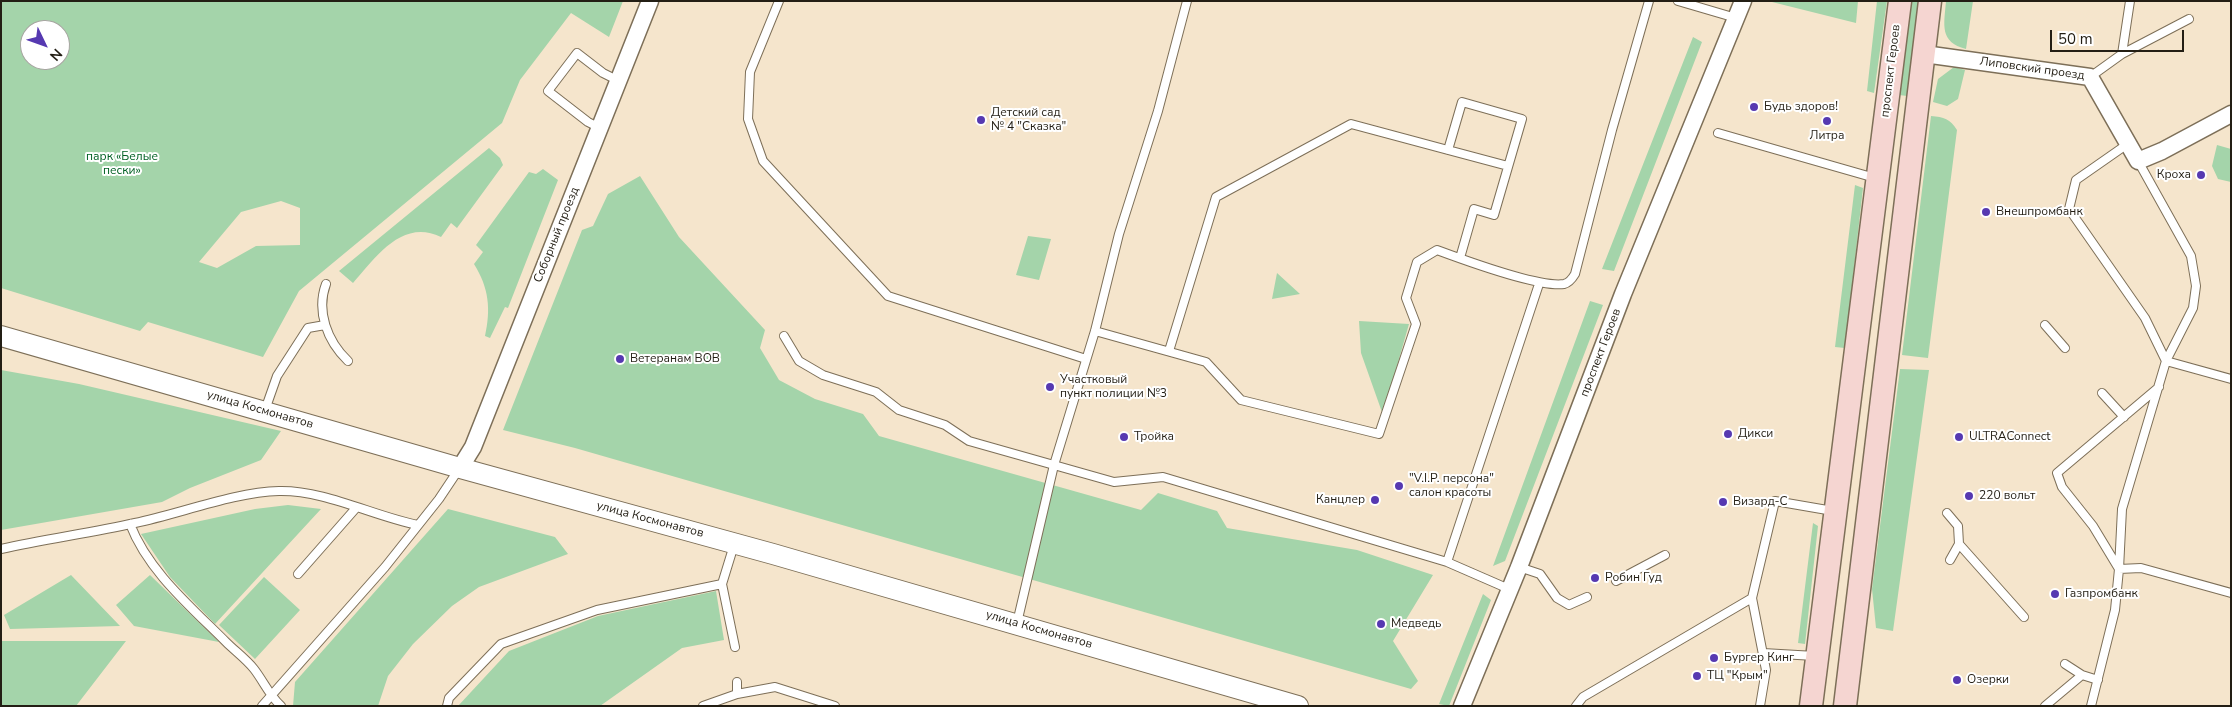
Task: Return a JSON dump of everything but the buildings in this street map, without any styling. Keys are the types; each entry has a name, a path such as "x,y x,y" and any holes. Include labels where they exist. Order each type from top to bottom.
{"main road":[{"name":"проспект Героев","path":"1811,706 1900,1"},
{"path":"1845,706 1930,1"}],"street":[{"name":"Соборный проезд","path":"460,468 472,447 650,1"},
{"name":"проспект Героев","path":"1462,706 1519,567 1623,294 1743,1"},
{"name":"Липовский проезд","path":"1924,54 2090,77 2138,161"},
{"path":"2138,161 2162,151 2231,114"},
{"name":"улица Космонавтов","path":"1,336 460,468 1017,623 1298,706"}],"lane":[{"path":"779,1 750,72 748,119 763,161 888,296 1086,359"},
{"path":"1017,623 1054,465 1095,331 1119,234 1158,111 1187,1"},
{"path":"1095,331 1206,362 1242,400 1379,434 1416,324 1406,298 1417,262 1437,250 1539,284 1563,284 1569,282 1575,274 1612,130 1649,1"},
{"path":"1678,1 1736,18"},
{"path":"2122,54 2130,1"},
{"path":"2090,77 2122,54 2189,20"},
{"path":"600,128 588,122 548,91 577,53 603,73 618,81"},
{"path":"1448,150 1462,102 1522,119 1494,214 1474,209 1460,258"},
{"path":"1169,351 1216,197 1350,124 1508,166"},
{"path":"1718,133 1878,178"},
{"path":"2129,143 2076,180 2069,209 2144,318 2166,361 2231,379"},
{"path":"2091,706 2115,610 2120,569 2122,509 2166,361 2193,308 2196,286 2191,256 2138,161"},
{"path":"326,284 321,306 325,325 342,355 348,361"},
{"path":"1447,562 1539,284"},
{"path":"264,412 277,376 308,328 325,325"},
{"path":"2045,325 2065,348"},
{"path":"784,336 799,361 823,375 876,392 899,410 945,425 969,441 1114,482 1163,477 1447,562 1509,589"},
{"path":"2120,569 2093,526 2062,488 2057,472 2159,387"},
{"path":"2102,393 2124,417"},
{"path":"262,706 355,602 418,525 460,468"},
{"path":"1,549 43,539 130,524 251,495 279,491 307,494 388,519 418,525"},
{"path":"1760,706 1766,670 1752,598 1776,502 1835,511"},
{"path":"298,574 356,508"},
{"path":"1947,514 1958,526 1959,544 1950,560"},
{"path":"130,524 136,540 161,574 184,601 254,669 270,696 281,706"},
{"path":"734,543 722,584 734,647"},
{"path":"1959,544 2024,616"},
{"path":"1616,581 1665,555"},
{"path":"1519,567 1540,574 1557,598 1568,604 1587,597"},
{"path":"2120,569 2141,568 2231,593"},
{"path":"447,706 449,698 501,644 597,610 722,584"},
{"path":"1576,706 1583,697 1752,598"},
{"path":"1763,653 1817,656"},
{"path":"2065,664 2082,675 2098,680"},
{"path":"2045,706 2082,675"},
{"path":"737,682 737,694"},
{"path":"703,706 737,694 774,687 835,706"}],"green space":[{"name":"парк «Белые пески»","path":"1,1 623,1 609,37 571,13 520,80 502,123 299,291 263,357 148,322 140,331 1,288","holes":["281,201 300,208 300,245 256,246 217,268 199,262 241,212"]},
{"path":"1768,1 1858,1 1856,23"},
{"path":"1877,1 1887,1 1874,93 1867,91"},
{"path":"1910,1 1919,1 1907,96 1899,95"},
{"path":"1946,1 1973,1 1966,49 1957,46 1947,37 1944,25"},
{"path":"1693,37 1702,42 1614,271 1602,269"},
{"path":"1954,67 1965,70 1958,99 1947,106 1933,102 1938,79"},
{"path":"1931,116 1946,119 1957,130 1928,358 1902,355"},
{"path":"2217,145 2231,149 2231,182 2218,179 2212,166"},
{"path":"489,148 500,158 503,165 457,228 451,223 441,237 427,233 413,233 401,237 380,253 353,283 339,271"},
{"path":"543,169 558,180 508,308 505,307 490,338 485,336 488,317 486,290 474,264 483,252 476,245 529,172 536,174"},
{"path":"640,176 679,237 765,330 760,348 779,380 815,399 863,414 879,436 1141,510 1158,493 1217,511 1227,528 1357,550 1433,575 1393,641 1418,681 1411,689 575,448 503,430 582,230 593,226 608,194"},
{"path":"1855,185 1863,188 1845,348 1835,347"},
{"path":"1028,236 1051,239 1039,280 1016,275"},
{"path":"1277,273 1300,294 1272,299"},
{"path":"1590,301 1603,305 1505,561 1493,566"},
{"path":"1359,321 1409,324 1383,415 1361,353"},
{"path":"1900,369 1929,370 1893,631 1876,628 1872,589"},
{"path":"1,370 79,384 281,431 261,460 190,488 162,502 1,530"},
{"path":"288,505 321,509 215,624 170,577 141,534 255,509"},
{"path":"448,509 555,537 568,554 479,587 452,606 413,644 388,676 378,706 293,706 295,682"},
{"path":"1813,523 1818,526 1805,644 1798,643"},
{"path":"71,575 120,626 10,629 4,615"},
{"path":"150,575 219,642 134,626 116,605"},
{"path":"264,577 300,610 255,659 219,625"},
{"path":"716,591 724,640 682,648 600,706 458,706 509,651 598,616"},
{"path":"1483,594 1491,600 1449,706 1439,704"},
{"path":"1,641 126,641 76,706 1,706"}],"place":[{"name":"Будь здоров!","path":"1754,107"},
{"name":"Детский сад № 4 \"Сказка\"","path":"981,120"},
{"name":"Литра","path":"1827,121"},
{"name":"Кроха","path":"2201,175"},
{"name":"Внешпромбанк","path":"1986,212"},
{"name":"Ветеранам ВОВ","path":"620,359"},
{"name":"Участковый пункт полиции №3","path":"1050,387"},
{"name":"Дикси","path":"1728,434"},
{"name":"Тройка","path":"1124,437"},
{"name":"ULTRAConnect","path":"1959,437"},
{"name":"\"V.I.P. персона\" cалон красоты","path":"1399,486"},
{"name":"220 вольт","path":"1969,496"},
{"name":"Канцлер","path":"1375,500"},
{"name":"Визард-С","path":"1723,502"},
{"name":"Робин Гуд","path":"1595,578"},
{"name":"Газпромбанк","path":"2055,594"},
{"name":"Медведь","path":"1381,624"},
{"name":"Бургер Кинг","path":"1714,658"},
{"name":"ТЦ \"Крым\"","path":"1697,676"},
{"name":"Озерки","path":"1957,680"}]}
